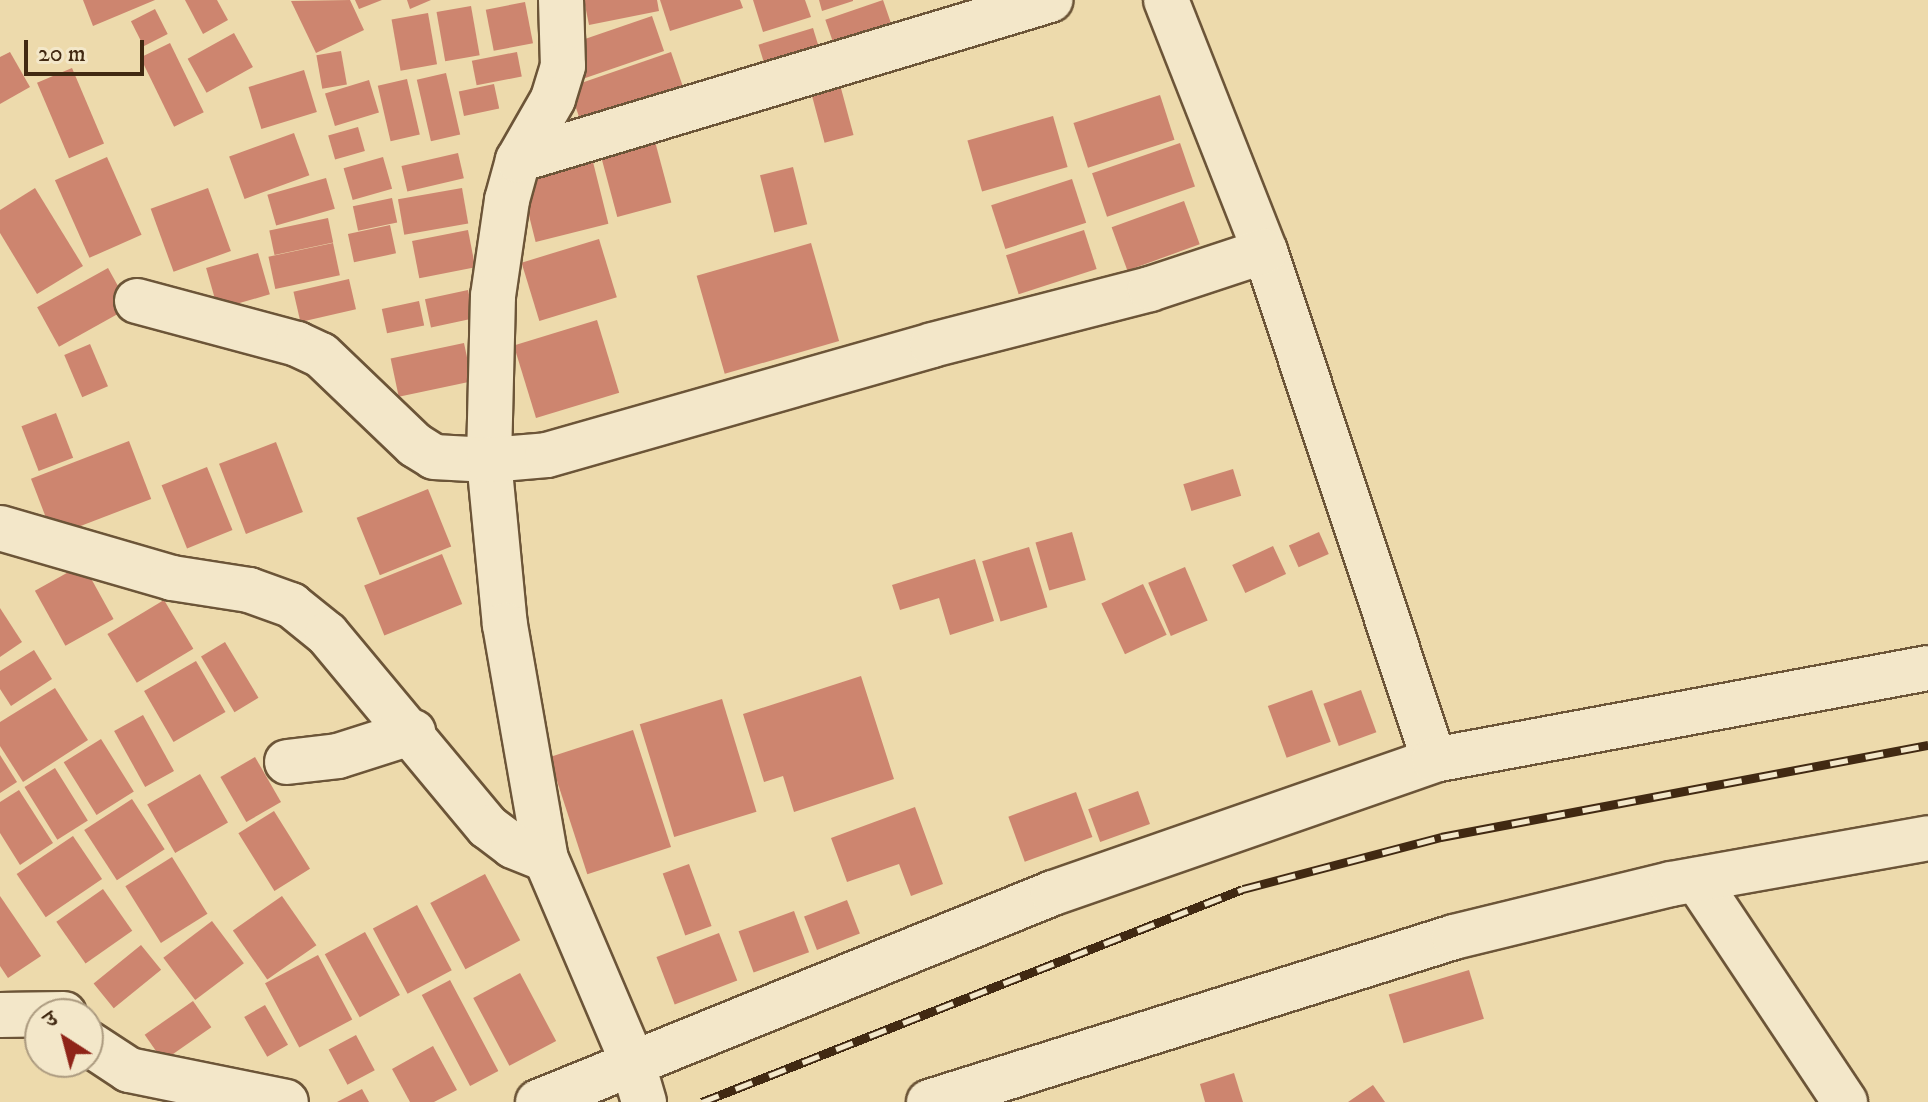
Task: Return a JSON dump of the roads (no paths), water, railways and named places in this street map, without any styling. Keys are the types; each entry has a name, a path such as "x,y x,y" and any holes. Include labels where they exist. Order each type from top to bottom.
{"street":[{"path":"561,0 563,66 553,99 518,160 493,296 489,460 505,625 546,859 638,1082"},
{"path":"518,160 1050,0"},
{"path":"1166,0 1265,251 1434,760"},
{"path":"137,301 297,344 321,355 415,445 434,457 489,460 547,455 932,345 1150,289 1265,251"},
{"path":"0,528 172,578 249,590 291,605 327,634 413,732 488,827 513,846 546,859"},
{"path":"538,1102 638,1082 1053,893 1434,760 1928,668"},
{"path":"287,762 338,756 413,732"},
{"path":"929,1102 1454,937 1697,880 1928,838"},
{"path":"1697,880 1845,1102"},
{"path":"0,1015 24,1015"},
{"path":"104,1054 129,1070 286,1102"}],"railway":[{"path":"702,1102 1243,889 1441,837 1928,745"}]}
